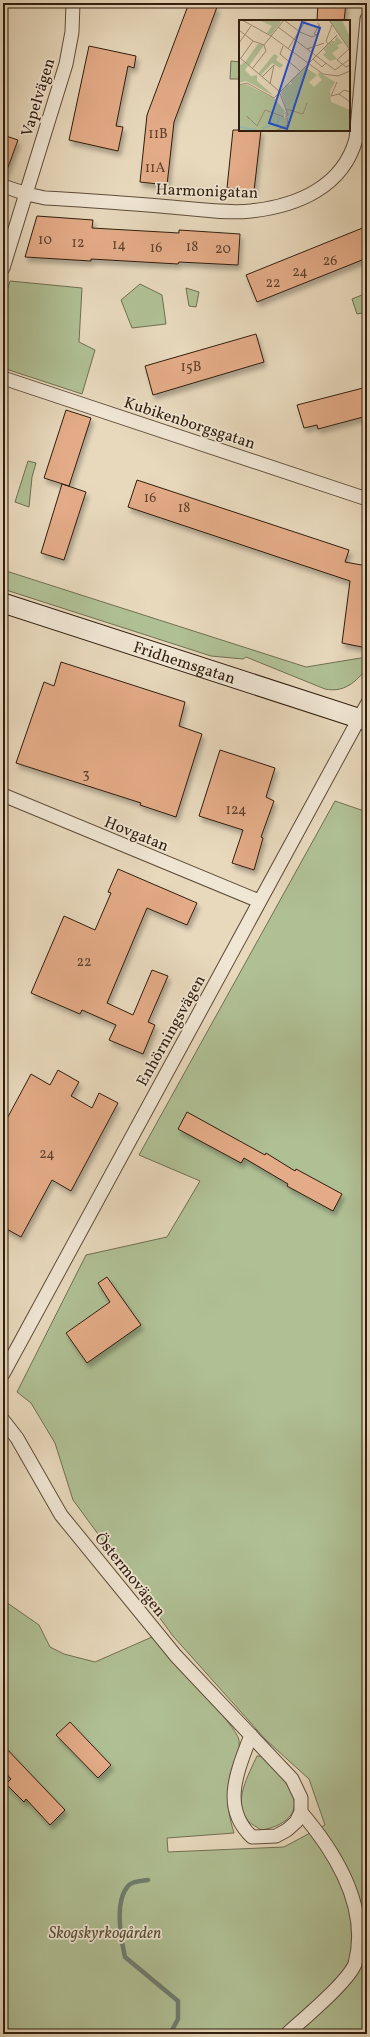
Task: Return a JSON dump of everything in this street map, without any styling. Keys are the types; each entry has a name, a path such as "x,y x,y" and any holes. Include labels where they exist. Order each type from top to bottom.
{"street":[{"name":"Vapelvägen","path":"3,268 66,64 72,32 73,3"},
{"name":"Harmonigatan","path":"3,186 45,198 250,211 292,203 303,198 333,180 350,159 354,149 367,19"},
{"name":"Kubikenborgsgatan","path":"3,378 367,500"},
{"name":"Fridhemsgatan","path":"3,603 364,714"},
{"name":"Enhörningsvägen","path":"3,1374 259,901 364,714"},
{"name":"Hovgatan","path":"3,795 259,901"},
{"name":"Östermovägen","path":"3,1420 17,1438 61,1515 176,1656 292,1779 301,1798 302,1812"},
{"path":"252,1735 236,1782 234,1801 236,1816 242,1828 252,1837 276,1836 287,1830 296,1822 302,1812 320,1834 344,1869 358,1900 361,1929 360,1945 355,1965 337,1987 287,2034"}],"green space":[{"path":"231,61 239,62 239,79 230,79"},
{"path":"10,281 82,288 79,342 95,350 82,394 3,368 3,304"},
{"path":"140,284 162,295 166,324 132,328 121,300"},
{"path":"186,288 199,292 196,307 189,306"},
{"path":"367,293 367,312 357,314 352,299"},
{"path":"28,461 36,463 32,477 29,507 15,502"},
{"path":"3,570 306,667 367,657 367,668 354,682 344,688 332,690 325,689 246,657 243,659 211,656 3,589"},
{"name":"Skogskyrkogården","path":"335,801 367,812 367,2034 3,2034 3,1600 39,1625 50,1647 64,1654 95,1662 152,1637 214,1705 235,1732 239,1740 239,1752 228,1796 228,1807 234,1833 167,1838 168,1852 284,1847 325,1825 309,1779 266,1740 173,1636 73,1500 55,1443 31,1403 17,1392 86,1255 167,1237 200,1181 139,1155"},
{"path":"257,1756 262,1756 280,1776 290,1789 294,1798 293,1812 289,1818 276,1826 261,1830 248,1821 243,1813 242,1805 242,1797 246,1779"}],"building":[{"path":"189,3 208,3 217,7 174,122 167,185 140,182 147,115"},
{"path":"318,3 346,3 344,20 317,20"},
{"path":"89,46 136,56 134,68 128,66 116,126 123,127 118,151 69,140"},
{"path":"233,130 261,131 254,191 227,188"},
{"path":"3,135 18,140 4,178 3,178"},
{"path":"37,216 93,220 92,228 179,233 179,230 240,234 238,265 179,262 178,264 91,259 91,261 25,257"},
{"path":"365,227 367,235 367,258 257,302 246,275"},
{"path":"256,334 264,362 153,395 145,366"},
{"path":"367,387 367,416 318,429 317,425 304,428 297,405"},
{"path":"66,410 91,418 69,486 44,478"},
{"path":"137,480 349,550 345,562 367,566 367,648 342,643 350,581 128,507"},
{"path":"62,484 86,492 64,560 41,553"},
{"path":"61,662 185,702 179,726 202,734 176,817 140,805 141,803 16,763 44,682 54,686"},
{"path":"220,750 275,768 266,797 274,801 261,837 263,838 254,870 232,863 243,830 199,816"},
{"path":"118,869 197,903 187,925 147,908 107,1003 133,1015 152,970 168,976 148,1022 155,1025 143,1054 109,1040 116,1025 82,1010 80,1014 31,993 64,916 95,930 111,893 108,892"},
{"path":"58,1070 79,1082 71,1096 92,1108 99,1093 118,1103 71,1191 52,1180 21,1237 3,1227 3,1126 31,1074 50,1085"},
{"path":"187,1112 265,1155 266,1153 295,1171 296,1169 342,1194 333,1211 287,1186 288,1184 244,1158 241,1163 178,1129"},
{"path":"107,1277 141,1325 87,1363 66,1333 110,1302 98,1283"},
{"path":"70,1722 111,1765 98,1778 56,1735"},
{"path":"3,1745 65,1810 50,1825 26,1799 24,1802 6,1784 11,1779 3,1770"}],"waterway":[{"path":"148,1880 132,1883 128,1886 124,1893 120,1911 122,1941 125,1957 178,2001 178,2019 170,2034"}]}
